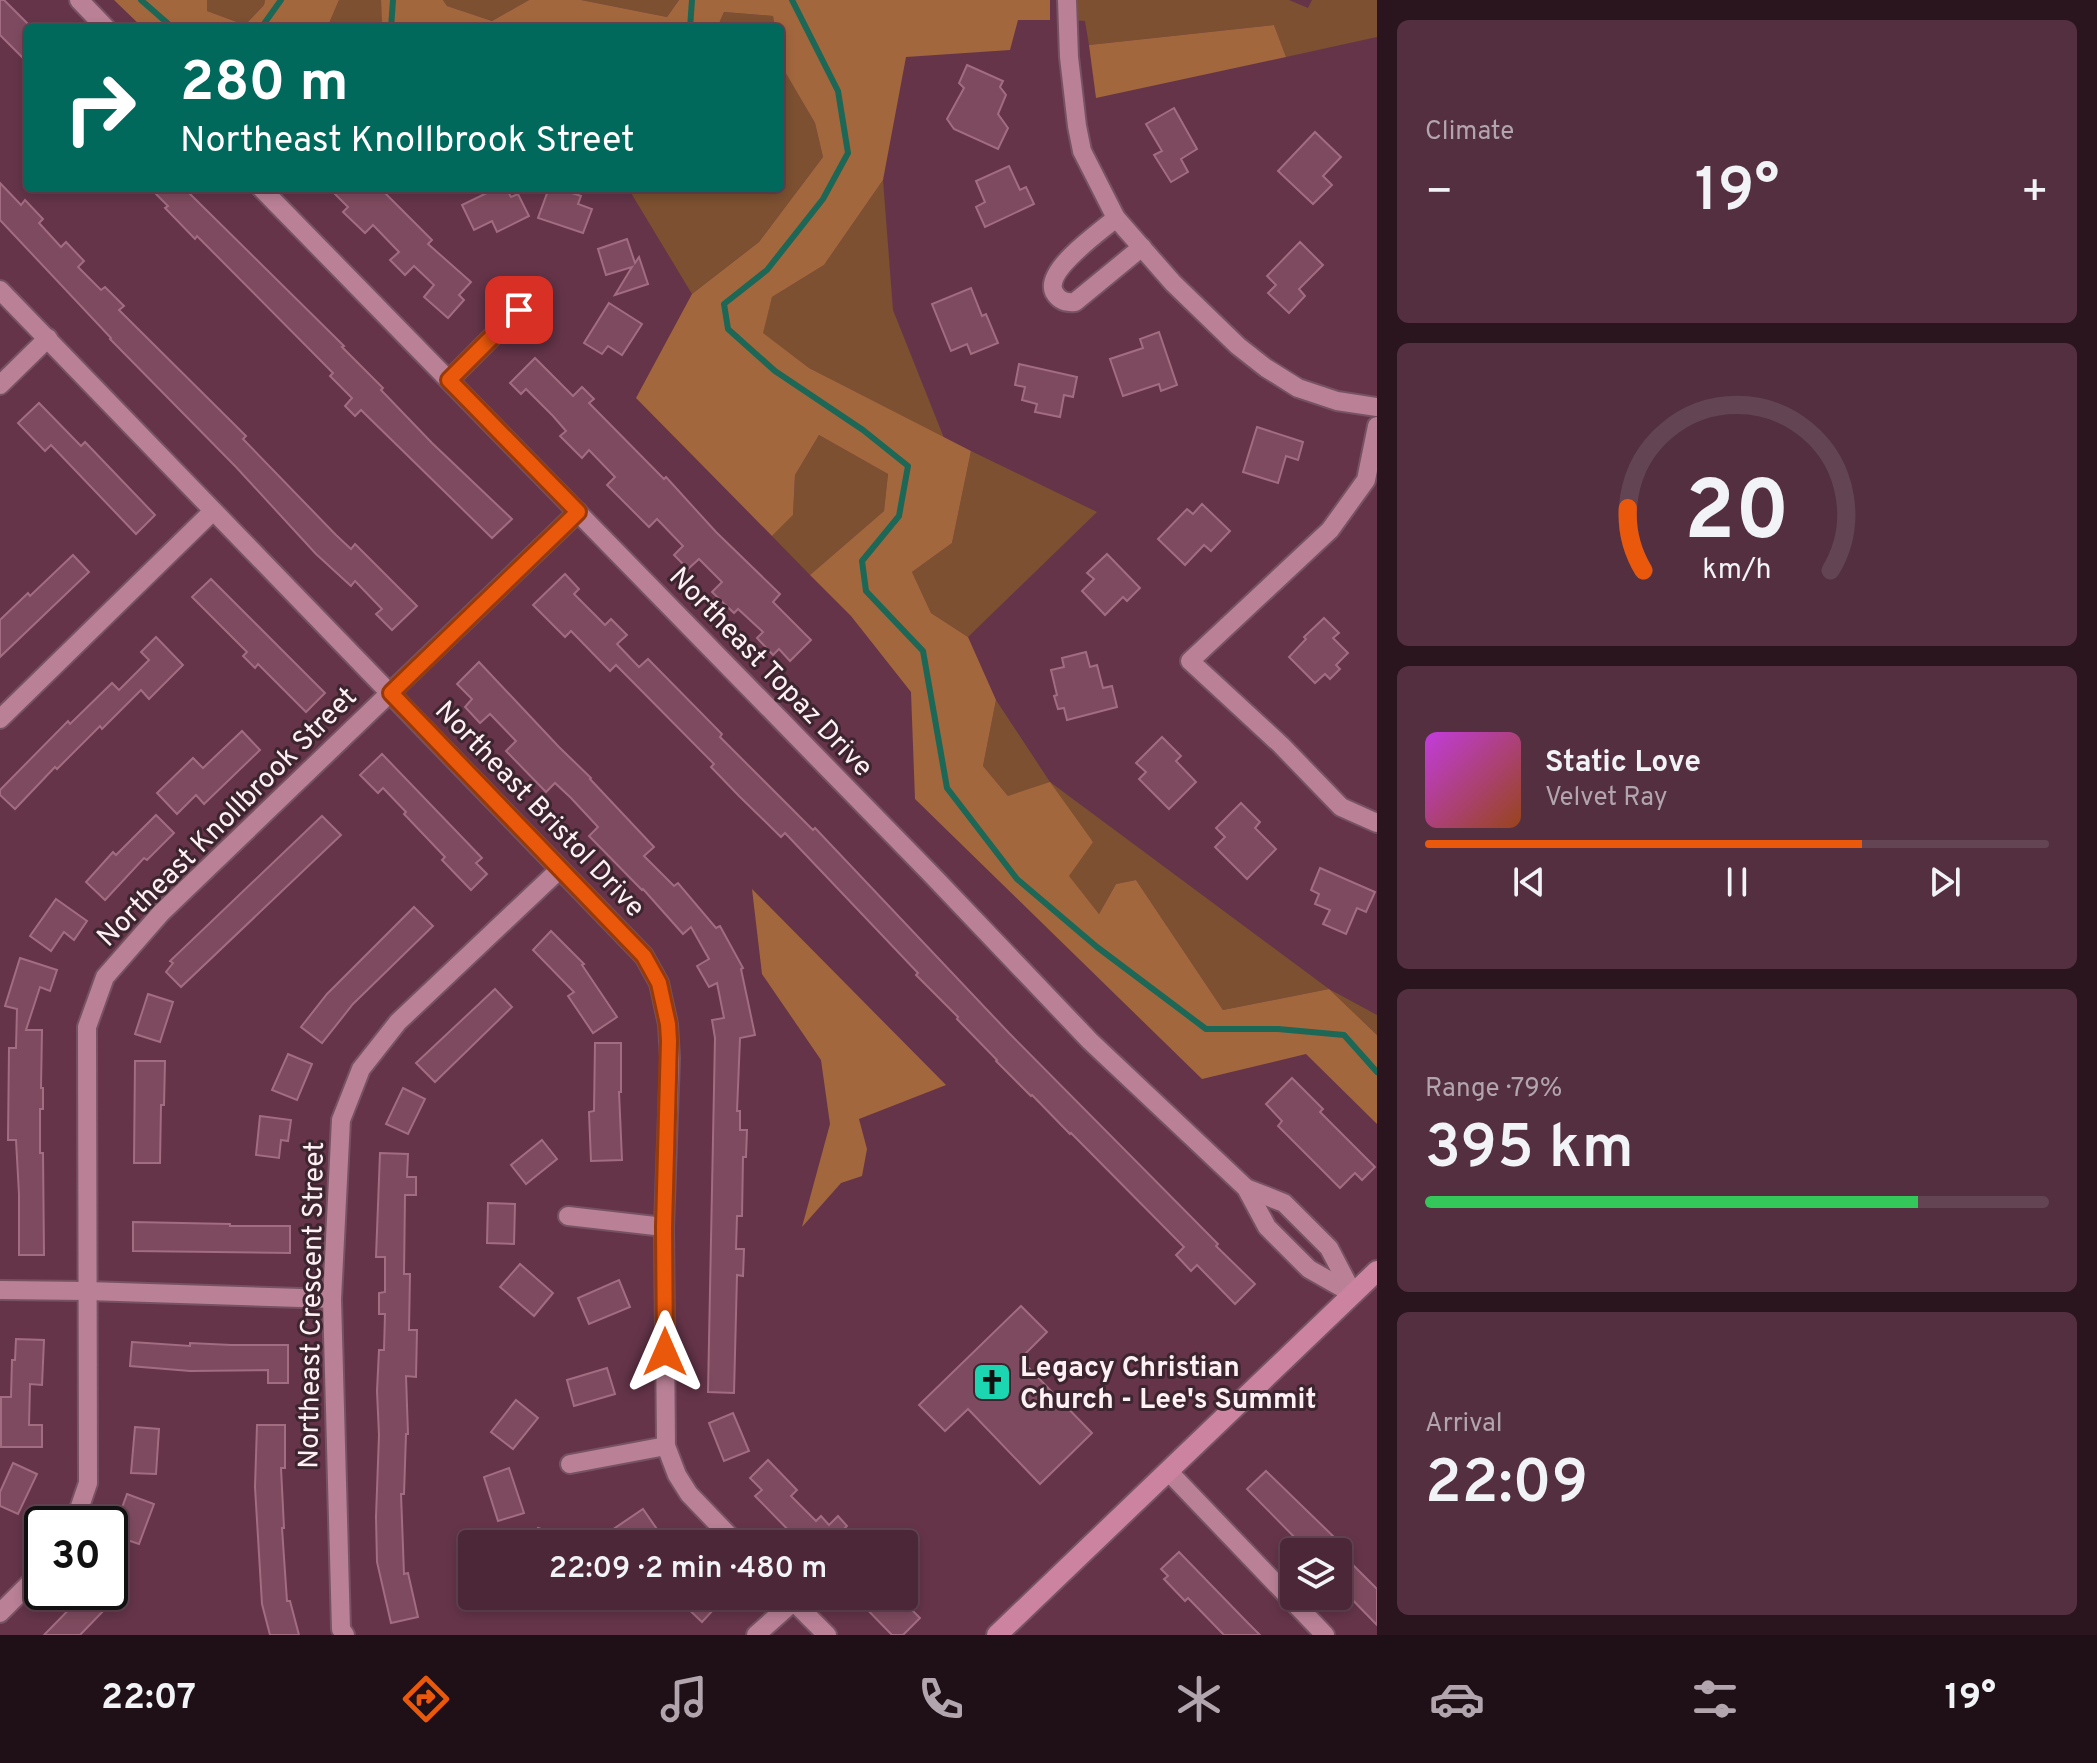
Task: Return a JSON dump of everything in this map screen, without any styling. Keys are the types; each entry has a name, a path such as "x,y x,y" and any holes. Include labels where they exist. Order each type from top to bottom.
{"street":[{"path":"79,0 102,24"},
{"path":"1067,0 1069,57 1082,151 1116,218 1173,283 1238,346 1266,368 1298,388 1337,401 1377,407"},
{"name":"Northeast Topaz Drive","path":"265,192 1090,1041 1246,1188 1267,1227 1309,1269 1353,1294"},
{"path":"1116,218 1062,264 1053,277 1052,289 1059,298 1068,303 1075,302 1142,247"},
{"name":"Northeast Bristol Drive","path":"0,290 644,956 659,983 668,1024 670,1058 664,1227 666,1446 677,1475 689,1494 724,1530"},
{"path":"449,380 539,290"},
{"path":"0,385 48,338"},
{"path":"1377,426 1366,480 1330,530 1190,661 1281,745 1341,807 1377,823"},
{"path":"0,719 213,511"},
{"name":"Northeast Knollbrook Street","path":"80,1506 88,1483 87,1027 105,977 161,913 578,512"},
{"name":"Northeast Crescent Street","path":"345,1635 341,1629 332,1299 341,1120 361,1069 398,1022 560,869"},
{"name":"Northeast Topaz Drive","path":"1246,1188 1284,1203 1329,1248 1353,1294"},
{"path":"568,1216 664,1227"},
{"path":"998,1635 1377,1271"},
{"path":"0,1290 332,1299"},
{"path":"570,1464 666,1446"},
{"path":"1168,1471 1325,1635"},
{"path":"0,1613 24,1589"},
{"path":"756,1635 780,1610"},
{"path":"802,1610 827,1635"}],"shaded area":[{"path":"114,0 207,0 207,11 242,24 139,24"},
{"path":"207,0 265,0 246,24 207,11"},
{"path":"265,0 339,0 329,24 246,24"},
{"path":"339,0 381,0 382,24 329,24"},
{"path":"381,0 443,0 447,6 492,21 529,0 581,0 667,17 679,0 1050,0 1050,20 1018,20 1010,50 906,57 883,180 824,265 772,297 763,333 809,368 971,451 952,543 912,572 931,613 968,637 996,700 983,766 1008,796 1050,782 1093,842 1069,876 1099,914 1116,884 1136,880 1223,1010 1329,989 1377,1035 1377,1124 1306,1054 1202,1079 915,799 911,692 851,616 810,575 884,511 888,474 819,435 795,475 793,515 772,536 636,398 692,294 759,242 823,157 815,123 784,70 784,24 774,24 773,16 724,12 719,24 382,24"},
{"path":"443,0 529,0 492,21 447,6"},
{"path":"581,0 679,0 667,17"},
{"path":"1073,0 1289,0 1308,8 1312,0 1377,0 1377,37 1286,57 1274,25 1089,45 1085,21 1072,20"},
{"path":"724,12 773,16 774,24 719,24"},
{"path":"1274,25 1286,57 1096,98 1089,45"},
{"path":"784,70 815,123 823,157 759,242 692,294 630,192 784,192"},
{"path":"883,180 893,310 944,438 809,368 762,333 772,297 824,265"},
{"path":"819,435 888,474 884,511 810,575 772,536 793,515 795,475"},
{"path":"971,451 1097,512 968,637 931,613 912,572 952,543"},
{"path":"996,700 1050,782 1329,989 1223,1010 1136,880 1116,884 1099,914 1068,876 1093,841 1008,796 983,766"},
{"path":"752,889 946,1085 859,1119 867,1149 862,1176 841,1183 802,1227 830,1124 821,1060 762,974"},
{"path":"1329,989 1377,1015 1377,1035"}],"building":[{"path":"0,0 4,0 28,24 24,24 24,59 0,35"},
{"path":"967,65 1003,81 1000,87 1006,95 998,114 1008,128 998,149 954,129 947,119 964,88 959,83"},
{"path":"1174,108 1197,149 1181,159 1188,172 1171,182 1154,155 1162,151 1146,124"},
{"path":"1315,132 1341,157 1323,176 1332,185 1313,204 1278,171"},
{"path":"1009,166 1020,190 1026,187 1034,204 985,227 976,207 985,202 976,181"},
{"path":"0,183 21,205 25,200 43,219 39,223 61,247 66,242 84,261 78,267 101,290 105,287 124,306 119,310 246,436 243,439 336,535 351,549 355,544 417,606 392,630 376,614 382,609 355,581 351,586 316,554 0,220"},
{"path":"154,192 188,192 344,346 432,443 512,519 492,538 361,410 355,416 345,406 352,398 330,376 333,373 197,236 195,239 165,208 168,206"},
{"path":"333,192 384,192 432,240 428,244 471,282 459,295 464,300 448,318 424,297 434,285 414,266 405,275 390,260 399,252 373,225 365,233 343,212 348,207"},
{"path":"489,192 508,192 511,197 518,194 529,216 497,232 492,221 474,230 462,205"},
{"path":"548,192 568,192 581,196 578,204 592,209 583,233 538,218"},
{"path":"627,239 635,263 639,257 648,284 615,295 632,267 606,275 598,249"},
{"path":"1300,242 1323,265 1299,289 1305,296 1289,313 1268,293 1276,285 1267,276"},
{"path":"971,288 982,316 986,314 998,343 971,354 967,344 951,351 932,304"},
{"path":"609,303 642,324 622,355 608,346 602,354 584,343"},
{"path":"1159,332 1177,385 1161,391 1159,384 1123,396 1110,359 1143,348 1140,339"},
{"path":"535,358 573,396 582,387 594,399 589,403 780,594 773,602 811,640 790,661 779,649 773,655 757,638 763,632 738,609 734,613 712,592 722,582 699,559 688,569 674,555 683,546 657,519 649,527 607,485 615,477 589,450 582,458 560,436 566,431 553,416 526,389 521,394 510,383"},
{"path":"1019,364 1077,377 1073,397 1064,395 1060,417 1035,412 1037,404 1022,400 1025,387 1015,385"},
{"path":"39,403 81,446 85,442 155,515 136,534 51,445 45,451 18,423"},
{"path":"1257,427 1303,442 1298,460 1286,456 1278,483 1243,472"},
{"path":"1202,504 1230,531 1211,551 1204,545 1185,565 1158,539 1187,509 1193,514"},
{"path":"1107,554 1140,588 1127,601 1123,597 1105,615 1082,591 1094,579 1087,573"},
{"path":"73,555 89,572 0,657 0,620"},
{"path":"565,574 579,589 574,594 605,625 611,619 627,635 617,644 639,667 648,659 722,734 720,737 813,830 815,828 1009,1033 1255,1284 1235,1304 1197,1265 1191,1271 1176,1255 1184,1247 996,1061 916,975 918,973 785,833 781,837 739,796 711,767 714,764 616,665 610,671 571,631 565,637 533,605"},
{"path":"211,579 325,693 306,712 258,664 255,668 243,656 247,652 192,597"},
{"path":"1324,618 1339,633 1333,638 1348,653 1336,665 1340,669 1330,679 1325,674 1315,683 1289,657"},
{"path":"156,637 183,665 149,699 141,690 102,729 100,726 57,769 55,767 15,809 0,795 0,790 68,721 70,724 112,683 119,690 149,660 141,652"},
{"path":"1086,652 1090,667 1097,665 1103,688 1112,686 1117,707 1067,720 1064,708 1058,709 1051,670 1064,667 1062,658"},
{"path":"479,662 654,847 644,856 674,886 678,883 716,928 720,926 743,968 755,1035 740,1038 737,1111 740,1111 740,1130 747,1130 746,1157 743,1157 742,1216 737,1216 736,1249 744,1249 743,1276 737,1275 734,1393 708,1392 715,1038 712,1020 724,1018 717,983 709,987 697,966 709,959 691,927 683,934 589,836 598,827 571,798 555,783 546,792 506,751 516,741 490,714 480,723 465,707 472,699 457,684"},
{"path":"242,731 260,750 204,804 196,795 177,814 157,793 193,758 203,768"},
{"path":"1162,737 1181,756 1176,761 1196,782 1169,809 1139,779 1146,772 1136,763"},
{"path":"382,754 482,858 476,863 487,874 471,890 383,788 378,793 360,775"},
{"path":"1241,803 1260,822 1255,828 1276,849 1247,879 1215,847 1225,837 1216,828"},
{"path":"156,815 174,833 147,860 144,858 105,900 86,882 113,852 116,855"},
{"path":"322,816 341,835 181,987 166,972 173,963 170,961"},
{"path":"1320,868 1375,892 1366,912 1357,908 1346,934 1323,924 1330,910 1315,904 1319,894 1311,890"},
{"path":"56,899 87,921 74,940 64,932 51,951 30,936"},
{"path":"414,907 433,926 353,1004 322,1043 301,1027 327,994"},
{"path":"551,931 584,964 617,1017 593,1033 568,996 574,992 533,950"},
{"path":"20,958 57,970 50,991 40,987 26,1030 42,1030 40,1153 43,1153 44,1255 19,1255 16,1140 8,1140 9,1048 16,1048 17,1009 5,1006"},
{"path":"495,989 512,1007 435,1082 416,1063"},
{"path":"148,994 173,1002 160,1042 135,1034"},
{"path":"595,1043 621,1043 619,1092 622,1160 591,1161 589,1112 594,1111"},
{"path":"288,1054 312,1064 297,1100 272,1090"},
{"path":"135,1061 165,1061 160,1163 134,1163"},
{"path":"1292,1078 1323,1109 1320,1112 1375,1167 1362,1180 1355,1173 1340,1188 1278,1126 1282,1121 1266,1104"},
{"path":"403,1088 425,1099 408,1134 386,1124"},
{"path":"260,1116 291,1120 288,1141 281,1140 279,1158 256,1155"},
{"path":"542,1140 557,1159 526,1184 511,1165"},
{"path":"380,1153 408,1154 407,1177 416,1177 416,1195 405,1195 404,1274 410,1274 409,1330 417,1330 416,1377 406,1376 408,1434 404,1494 401,1494 404,1574 408,1573 418,1617 391,1623 377,1562 377,1391 379,1350 384,1350 385,1314 379,1314 379,1293 385,1292 385,1257 376,1257"},
{"path":"488,1203 515,1204 514,1244 487,1243"},
{"path":"133,1222 290,1226 290,1253 133,1251"},
{"path":"520,1264 553,1293 534,1316 500,1287"},
{"path":"619,1280 630,1307 589,1324 578,1298"},
{"name":"Legacy Christian Church - Lee's Summit","path":"1021,1306 1047,1332 1020,1359 1092,1433 1040,1484 968,1409 945,1431 919,1405"},
{"path":"16,1339 44,1340 42,1385 30,1384 29,1425 42,1425 42,1447 1,1447 1,1397 11,1397"},
{"path":"132,1342 190,1346 190,1343 288,1345 288,1383 268,1383 268,1370 190,1371 130,1366"},
{"path":"607,1368 615,1394 574,1406 567,1380"},
{"path":"516,1400 538,1418 513,1449 491,1432"},
{"path":"733,1413 749,1451 724,1461 709,1423"},
{"path":"257,1425 285,1425 285,1468 281,1468 282,1528 287,1601 290,1601 299,1635 270,1635 262,1604 255,1487"},
{"path":"135,1427 159,1429 156,1474 131,1473"},
{"path":"768,1460 797,1490 791,1496 816,1521 821,1516 829,1525 838,1516 847,1526 843,1530 788,1530 755,1496 762,1490 750,1478"},
{"path":"13,1463 37,1474 18,1514 0,1506 0,1492"},
{"path":"509,1468 524,1513 498,1521 484,1477"},
{"path":"1266,1471 1334,1537 1295,1538 1247,1489"},
{"path":"127,1494 154,1504 139,1544 128,1540 128,1506 123,1506"},
{"path":"643,1509 658,1530 612,1530"},
{"path":"1179,1552 1260,1635 1224,1635 1188,1598 1185,1601 1164,1579 1168,1576 1161,1569"},
{"path":"1352,1564 1377,1589 1377,1625 1352,1599"},
{"path":"68,1610 104,1610 80,1635 44,1635"},
{"path":"689,1610 713,1610 702,1622"},
{"path":"868,1610 912,1610 920,1618 903,1635 892,1635"}],"waterway":[{"path":"141,0 168,24"},
{"path":"264,24 281,0"},
{"path":"391,24 393,0"},
{"path":"690,24 692,0"},
{"path":"792,0 838,91 848,153 823,199 767,270 724,304 728,329 775,371 863,430 908,466 899,516 862,561 866,591 923,651 947,788 1017,879 1097,947 1206,1029 1278,1029 1344,1035 1377,1072"}],"place":[{"name":"Legacy Christian Church - Lee's Summit","path":"992,1382"}],"route":[{"path":"519,310 449,380 578,512 391,693 644,956 659,983 668,1024 670,1058 664,1227 665,1352"}]}
